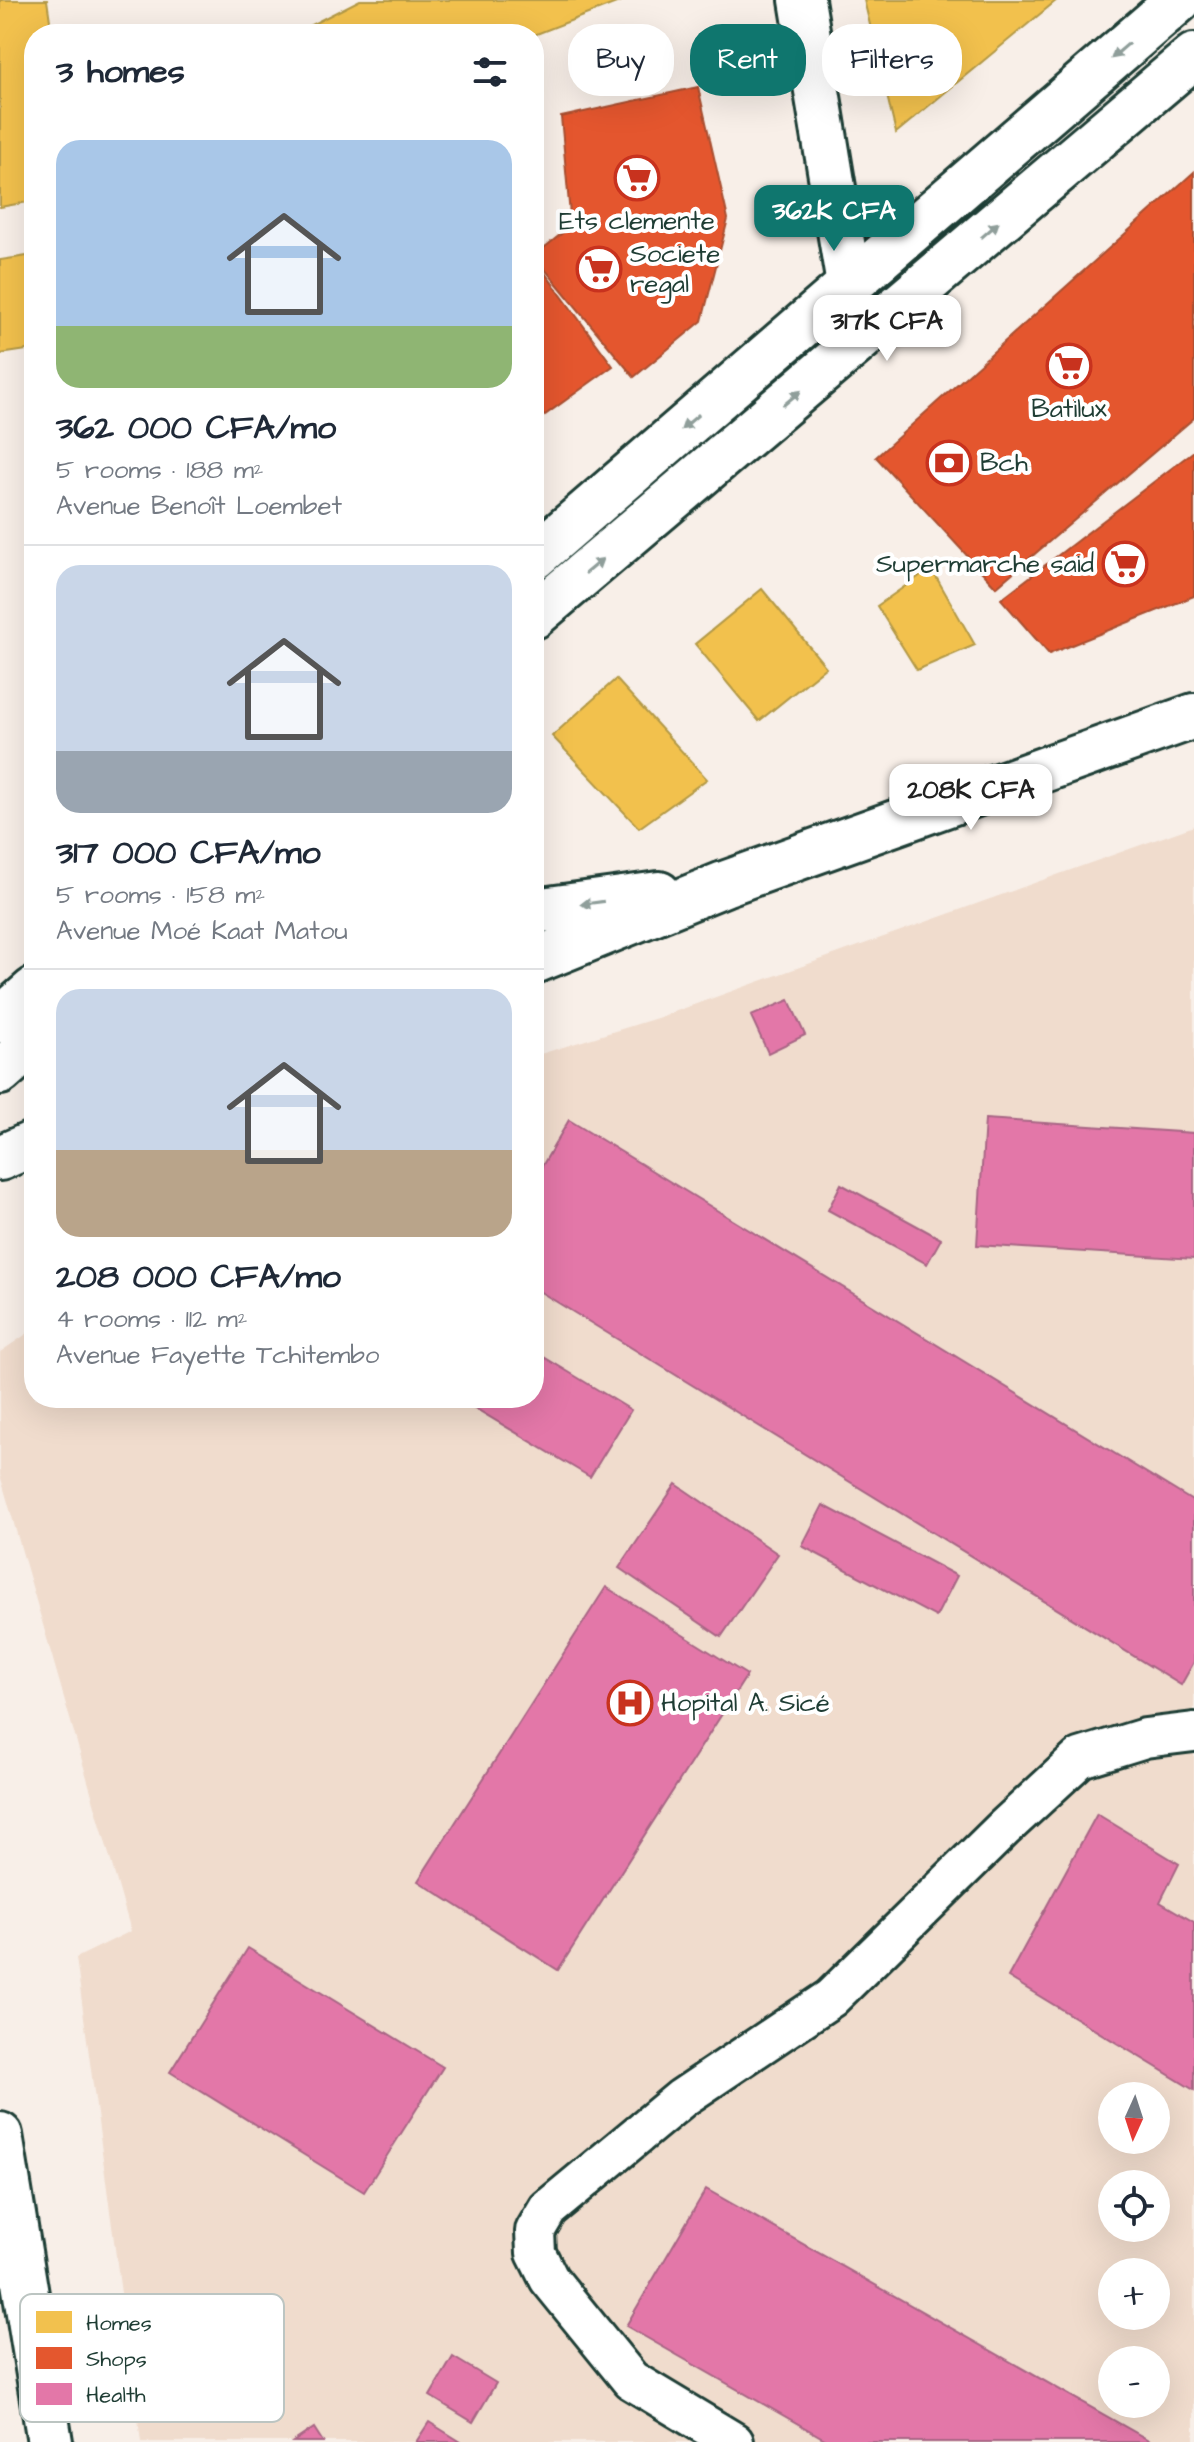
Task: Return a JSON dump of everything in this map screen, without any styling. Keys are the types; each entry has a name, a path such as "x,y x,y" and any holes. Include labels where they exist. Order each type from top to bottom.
{"main road":[{"path":"802,0 849,285"},
{"path":"544,548 1179,0"},
{"path":"544,608 1194,56"},
{"path":"544,957 724,884 1194,716"},
{"path":"544,910 724,884"},
{"path":"0,1020 24,999"},
{"path":"0,1072 24,1051"},
{"path":"0,1158 24,1147"},
{"path":"0,2135 26,2294"},
{"path":"47,2422 50,2442"}],"lane":[{"path":"734,2442 631,2380 549,2279 536,2253 535,2231 548,2209 682,2098 831,1998 1080,1758 1145,1738 1194,1732"}],"shaded area":[{"name":"Hopital A. Sicé","path":"1194,826 1194,2442 141,2442 138,2422 284,2422 284,2294 121,2294 76,1958 131,1931 0,1475 0,1352 24,1336 24,1408 544,1408 544,1053 657,1018"}],"building: Homes":[{"path":"0,0 47,0 51,24 24,24 24,203 0,207"},
{"path":"360,0 624,0 544,31 544,24 313,24"},
{"path":"864,0 1057,0 962,78 962,24 870,24"},
{"path":"887,96 941,96 896,133"},
{"path":"24,256 24,350 0,354 0,260"},
{"path":"931,568 975,645 917,670 877,606"},
{"path":"762,589 826,667 759,721 695,644"},
{"path":"616,679 707,779 639,828 552,736"}],"building: Shops":[{"path":"690,89 690,96 700,96 728,219 702,321 634,377 544,268 544,248 571,226 561,117 657,96 674,96 674,92"},
{"path":"1194,172 1194,418 996,587 876,457"},
{"path":"544,272 613,366 544,416"},
{"path":"1194,451 1194,596 1049,654 1001,599"}],"building: Health":[{"path":"789,1000 805,1035 768,1053 751,1016"},
{"path":"985,1119 1194,1133 1194,1259 977,1245"},
{"path":"569,1120 1194,1502 1194,1662 1181,1685 544,1294 544,1163"},
{"path":"841,1184 941,1239 927,1264 828,1210"},
{"path":"544,1357 631,1410 590,1477 475,1408 544,1408"},
{"path":"676,1484 778,1554 721,1637 619,1568"},
{"path":"823,1505 957,1576 936,1617 802,1546"},
{"path":"606,1587 747,1675 558,1970 418,1881"},
{"path":"1097,1814 1179,1864 1160,1902 1194,1922 1194,2090 1008,1977"},
{"path":"248,1948 443,2067 364,2192 170,2072"},
{"path":"706,2189 1098,2411 1098,2418 1110,2418 1152,2442 830,2442 626,2326"},
{"path":"453,2357 496,2383 473,2422 430,2396"},
{"path":"429,2422 461,2442 416,2442"},
{"path":"314,2428 323,2442 293,2442"}],"place":[{"name":"Ets clemente","path":"637,178"},
{"name":"Societe regal","path":"599,269"},
{"name":"Batilux","path":"1069,366"},
{"name":"Bch","path":"949,463"},
{"name":"Supermarche said","path":"1125,564"},
{"name":"Hopital A. Sicé","path":"630,1703"}]}
